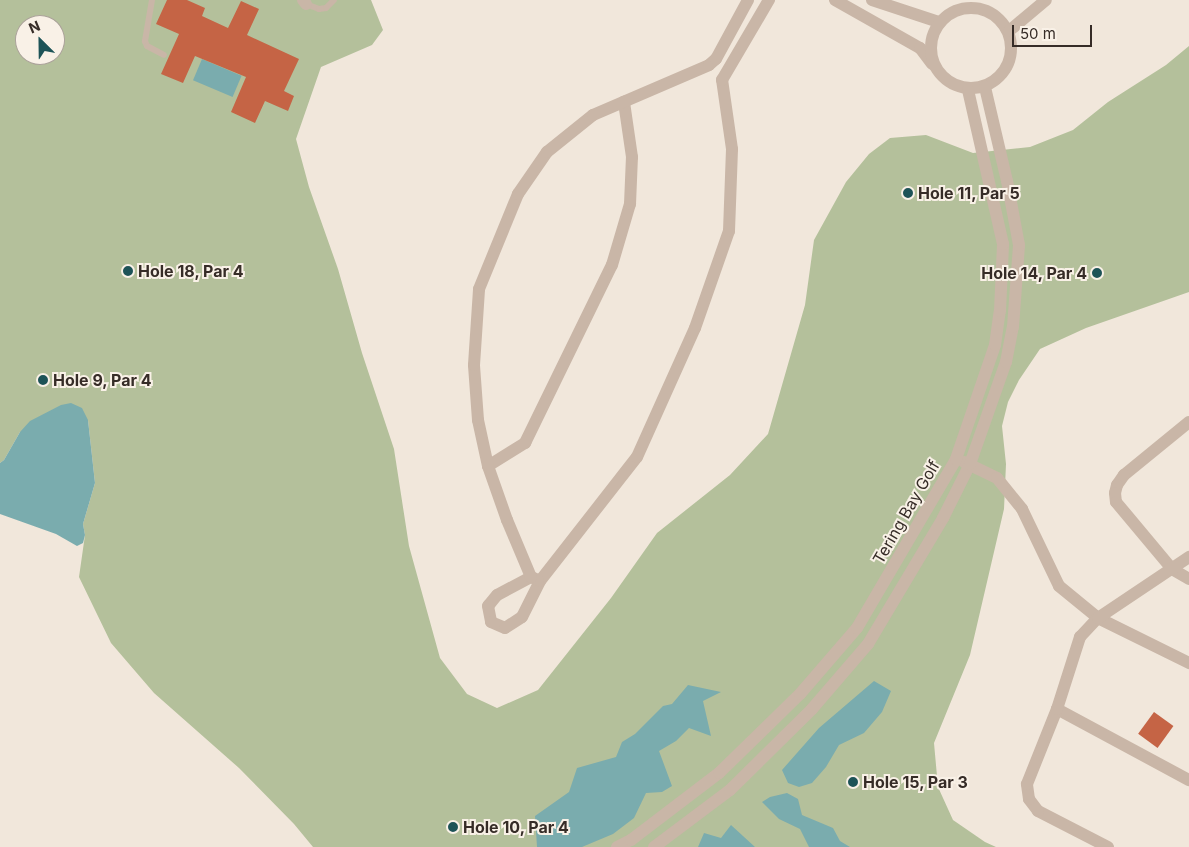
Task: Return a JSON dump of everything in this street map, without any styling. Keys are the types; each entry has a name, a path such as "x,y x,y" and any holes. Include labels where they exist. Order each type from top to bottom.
{"street":[{"path":"748,0 716,59 709,65 593,115 547,152 518,194 479,289 474,364 478,420 488,466 507,520 536,579 637,457 695,328 729,231 732,149 722,80 769,0"},
{"path":"835,0 920,48 932,64 946,82 968,90 985,87 1003,74 1012,54 1009,31 995,15 975,4 951,6 939,22 930,42 932,64"},
{"path":"872,0 939,22"},
{"path":"1009,31 1046,0"},
{"name":"Tering Bay Golf","path":"654,847 730,790 812,709 868,644 943,518 970,464 1006,362 1013,327 1019,245 1007,181 985,87"},
{"name":"Tering Bay Golf","path":"617,847 631,840 719,773 800,694 857,628 956,459 995,346 1000,311 1003,244 968,90"},
{"path":"488,466 525,443 612,265 630,204 632,157 624,102"},
{"path":"1189,422 1124,475 1117,485 1115,493 1116,502 1172,569 1189,579"},
{"path":"956,459 997,478 1022,510 1059,586 1098,618 1189,663"},
{"path":"1108,847 1038,811 1029,799 1027,784 1056,709 1080,637 1098,618 1189,556"},
{"path":"1056,709 1189,780"}],"lane":[{"path":"152,0 145,42 147,46 164,55"},
{"path":"304,2 318,9 326,8 334,0"}],"green space":[{"path":"0,0 371,0 383,30 372,45 321,67 296,139 309,187 338,269 362,353 394,449 409,546 440,658 467,694 497,708 538,690 611,598 657,533 730,475 768,434 805,305 814,240 846,182 869,154 890,138 926,135 973,153 1030,147 1073,130 1108,102 1166,65 1189,46 1189,292 1086,328 1040,349 1019,380 1008,402 1002,426 1006,464 1004,509 970,655 934,743 938,787 953,820 985,842 996,847 313,847 294,824 239,768 154,693 111,643 79,577 85,535 83,524 95,483 88,420 20,432 4,460 0,463"}],"water":[{"path":"202,59 242,76 233,97 193,80"},
{"path":"71,403 82,408 88,420 95,483 83,524 85,535 83,543 77,546 56,534 0,514 0,463 4,460 20,432 30,421 61,405"},
{"path":"874,681 891,691 882,712 864,733 839,745 826,767 812,783 799,787 788,783 782,770 819,728"},
{"path":"688,685 721,692 703,701 711,736 689,728 676,741 659,751 672,786 662,792 646,793 634,818 613,834 582,847 537,847 535,816 569,792 577,768 616,757 622,742 635,734 663,706 672,704"},
{"path":"787,793 798,799 802,815 833,828 840,841 850,847 809,847 800,829 779,819 762,802 770,797"},
{"path":"731,825 755,847 698,847 704,833 721,838"}],"building":[{"path":"167,0 187,0 205,8 202,16 228,28 241,1 259,9 247,35 299,59 284,91 294,96 288,111 265,101 255,123 231,112 246,77 195,56 183,83 161,74 179,34 156,24"},
{"path":"1154,712 1173,726 1158,748 1138,734"}],"place":[{"name":"Hole 11, Par 5","path":"908,193"},
{"name":"Hole 18, Par 4","path":"128,271"},
{"name":"Hole 14, Par 4","path":"1097,273"},
{"name":"Hole 9, Par 4","path":"43,380"},
{"name":"Hole 15, Par 3","path":"853,782"},
{"name":"Hole 10, Par 4","path":"453,827"}]}
